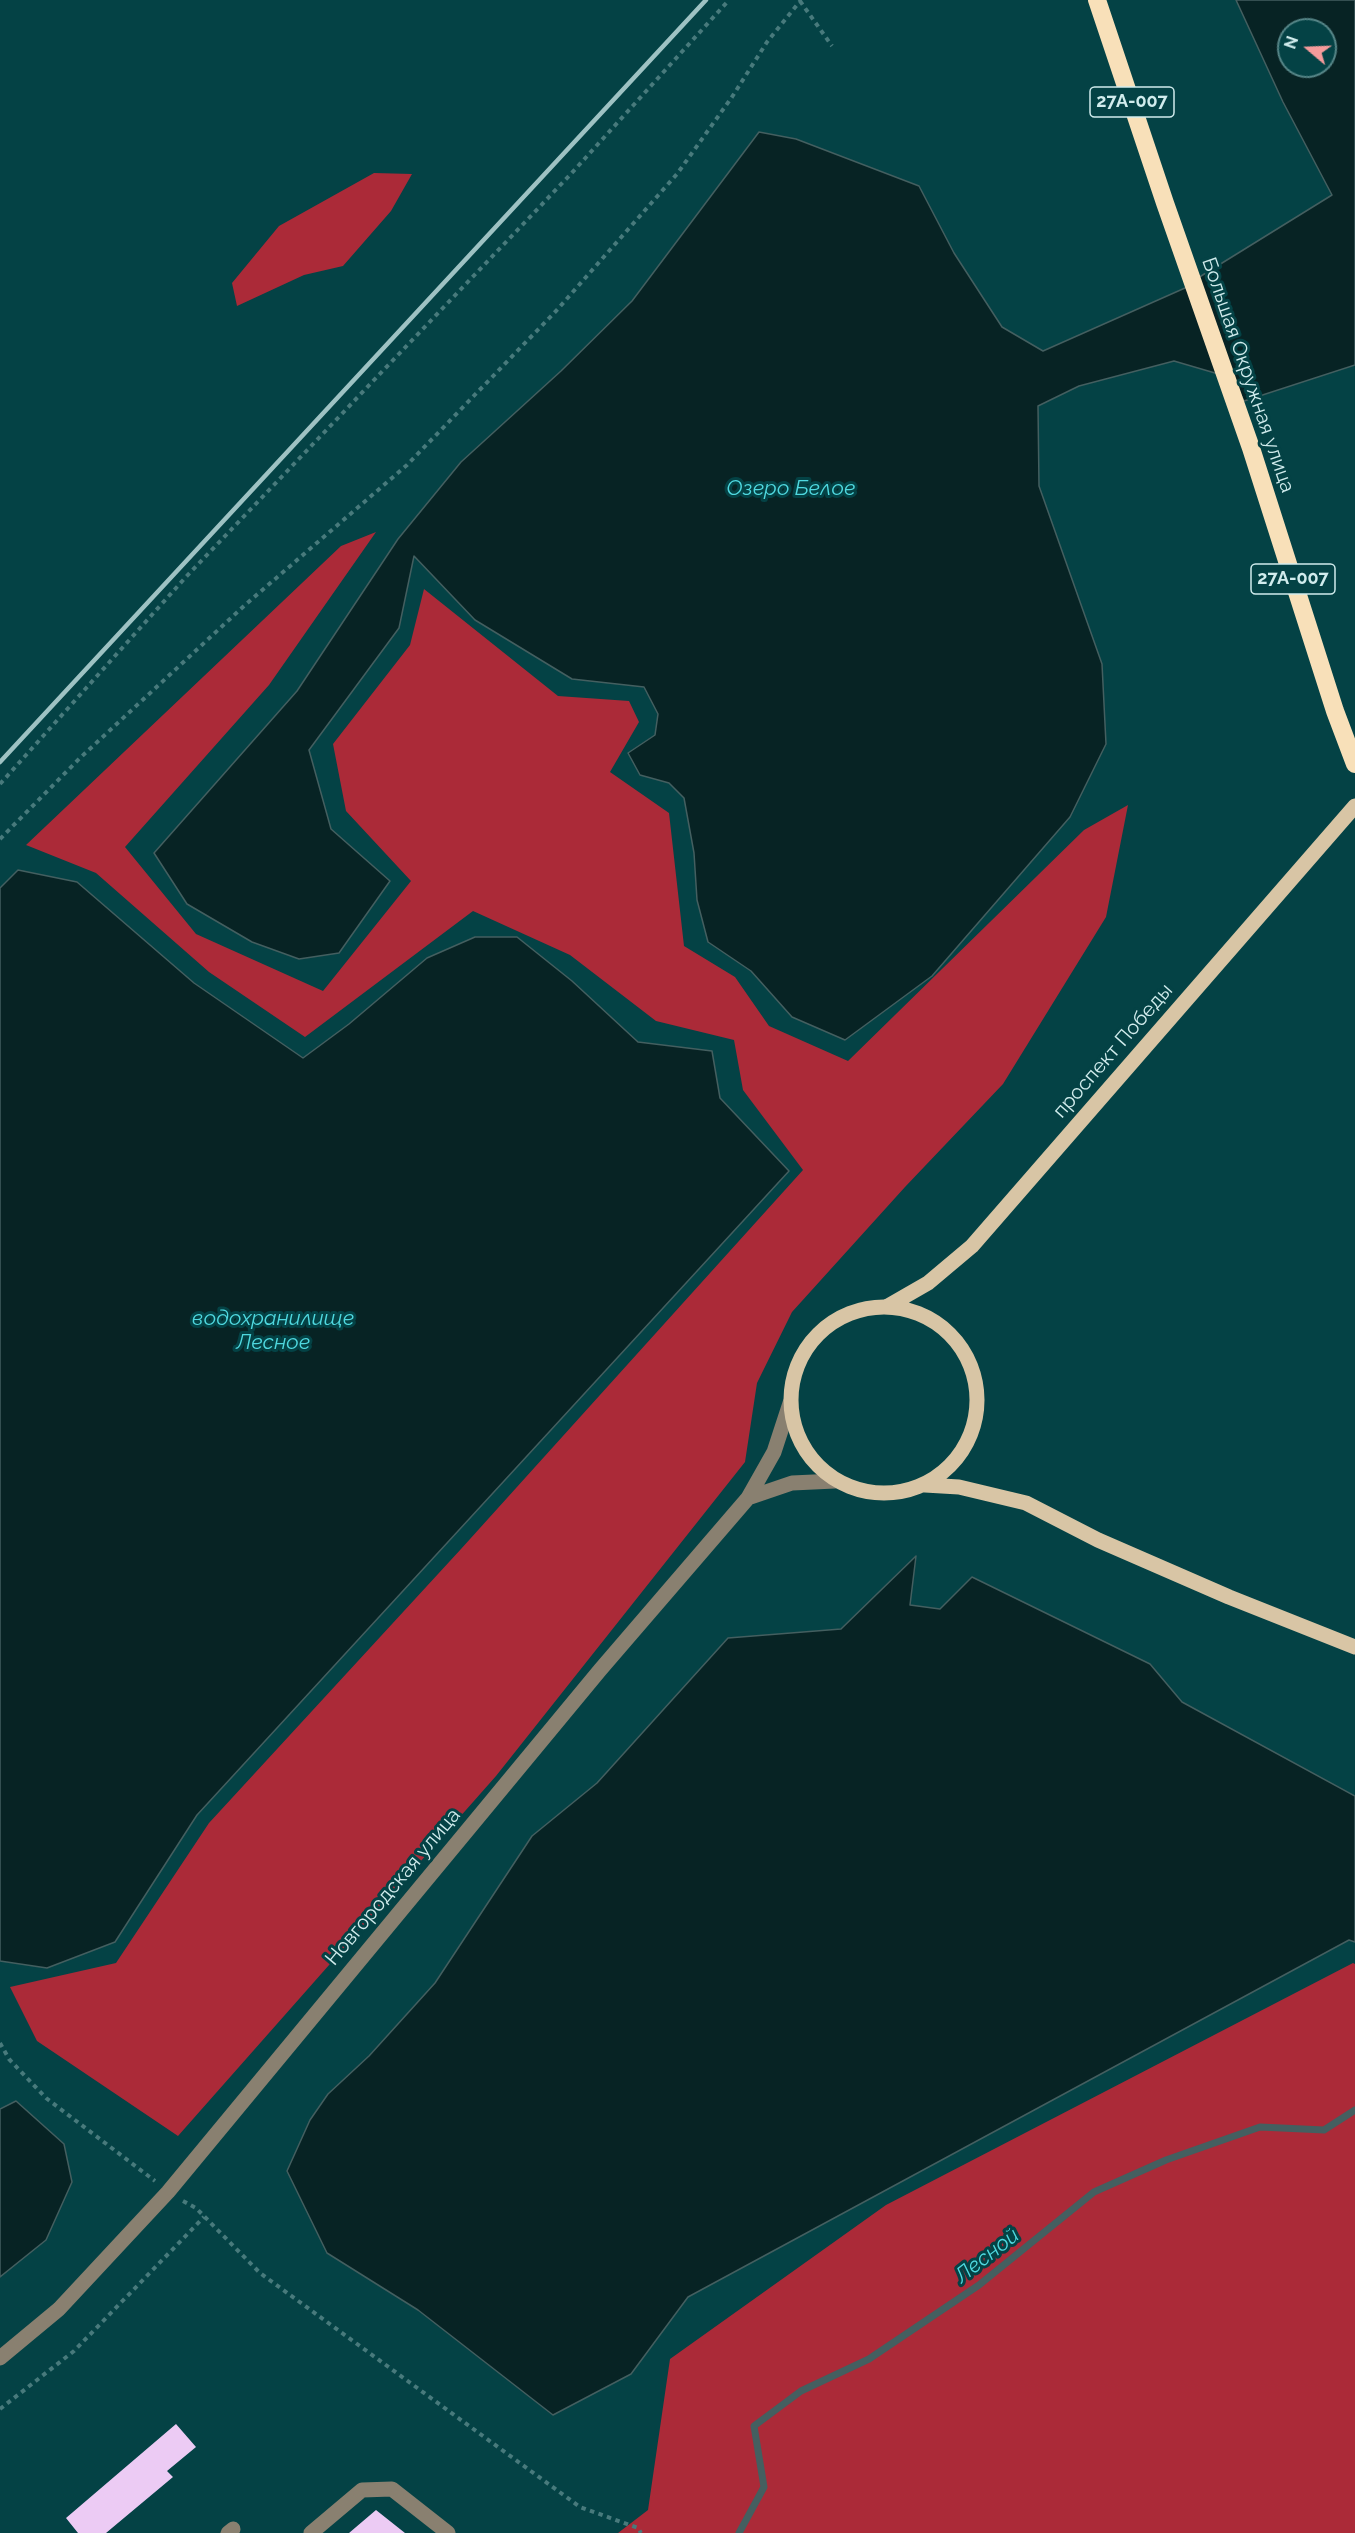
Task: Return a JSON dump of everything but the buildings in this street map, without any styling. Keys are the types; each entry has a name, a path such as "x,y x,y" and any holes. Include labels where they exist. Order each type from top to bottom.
{"highway":[{"name":"Большая Окружная улица","path":"1097,0 1251,448 1335,711 1355,764"}],"main road":[{"name":"проспект Победы","path":"888,1306 928,1283 972,1246 1355,806"},
{"path":"888,1306 919,1312 945,1328 966,1352 976,1381 977,1414 969,1442 950,1467 925,1485 895,1494 864,1492 835,1480 812,1460 796,1433 790,1403 795,1372 808,1345 830,1323 858,1310 888,1306"},
{"path":"925,1485 959,1487 1026,1503 1098,1540 1229,1598 1355,1647"}],"street":[{"name":"Новгородская улица","path":"0,2358 59,2309 168,2192 592,1679 748,1498 774,1452 790,1403"},
{"path":"748,1498 792,1483 835,1480"},
{"path":"311,2533 362,2490 392,2489 448,2533"}],"path":[{"path":"0,784 185,578 569,176 729,0"},
{"path":"0,839 80,758 245,604 407,465 556,311 677,174 732,97 767,42 800,0 832,46"},
{"path":"0,2043 9,2059 46,2098 143,2170 168,2192 196,2208 260,2272 580,2507 638,2528 641,2533"},
{"path":"0,2409 74,2351 204,2217"}],"shaded area":[{"path":"374,173 412,174 391,211 343,266 304,275 237,306 232,283 279,226"},
{"path":"376,532 269,685 125,847 196,934 323,991 411,881 346,811 333,744 410,645 424,589 558,696 629,701 639,722 610,772 669,813 684,946 735,977 769,1026 848,1061 1084,830 1128,805 1106,917 1003,1084 905,1187 792,1312 757,1383 745,1462 496,1776 178,2136 37,2041 10,1987 116,1963 209,1823 461,1549 803,1170 743,1090 734,1040 656,1021 570,955 473,911 305,1037 209,972 96,873 26,845 341,546"},
{"path":"1353,1963 1355,1964 1355,2533 618,2533 648,2510 670,2359 886,2205"}],"water":[{"name":"Озеро Белое","path":"1236,0 1355,0 1355,365 1244,401 1232,378 1174,361 1079,386 1038,406 1039,486 1102,664 1106,744 1070,817 932,976 845,1040 792,1017 751,971 708,942 697,900 694,853 684,798 669,783 640,775 628,753 655,735 658,714 644,687 572,679 475,620 414,556 399,628 309,750 331,829 390,881 339,953 299,959 252,942 187,904 154,853 297,691 398,539 461,462 561,371 632,301 759,132 796,139 919,186 954,253 1002,327 1043,351 1194,284 1193,281 1332,195 1283,102"},
{"name":"водохранилище Лесное","path":"18,870 77,882 194,983 303,1058 349,1024 427,958 475,937 517,937 572,981 638,1042 712,1051 720,1098 789,1171 197,1815 115,1942 47,1968 0,1961 0,888"},
{"path":"916,1556 910,1605 940,1609 972,1577 1150,1664 1182,1702 1355,1796 1355,1942 1349,1940 688,2297 631,2374 553,2415 418,2310 327,2253 287,2171 310,2120 328,2094 369,2056 435,1983 532,1836 597,1783 728,1638 841,1629"},
{"path":"16,2101 64,2144 72,2182 46,2240 0,2277 0,2109"}],"waterway":[{"name":"Лесной","path":"739,2533 764,2487 754,2426 801,2391 869,2359 979,2285 1094,2192 1166,2160 1260,2127 1324,2130 1355,2110"}],"railway":[{"path":"0,762 706,0"}]}
